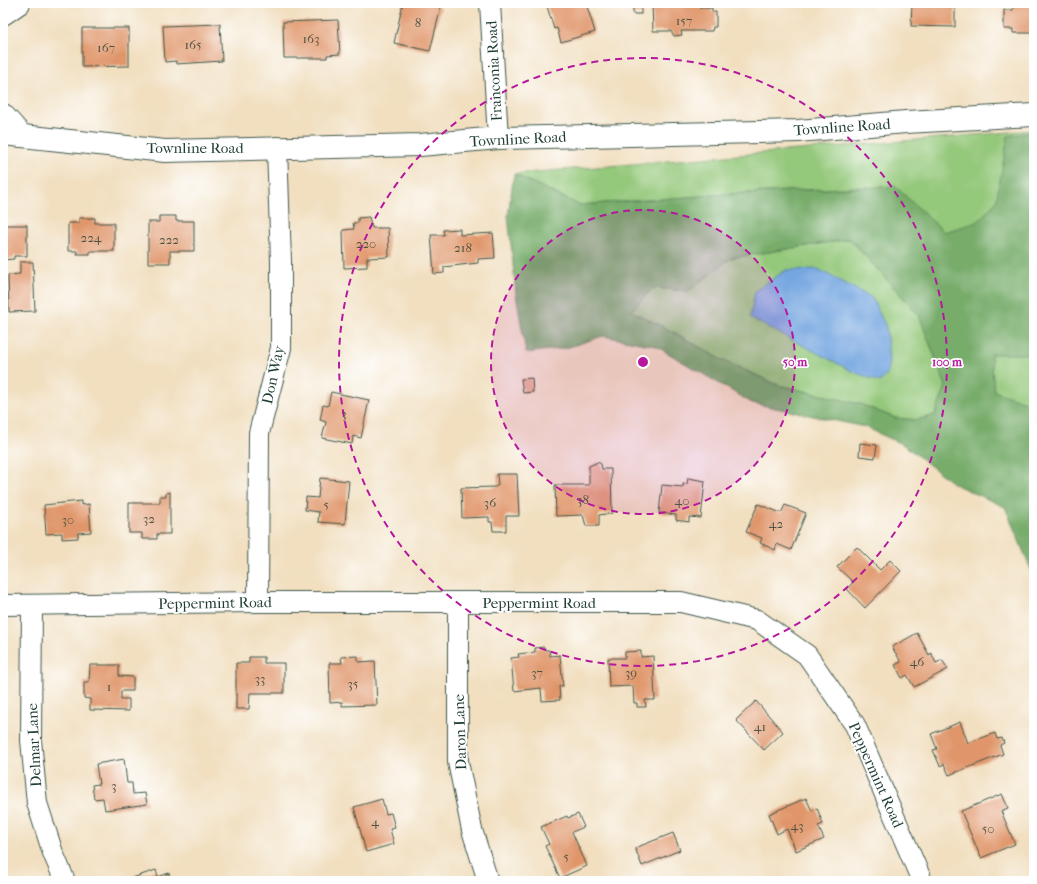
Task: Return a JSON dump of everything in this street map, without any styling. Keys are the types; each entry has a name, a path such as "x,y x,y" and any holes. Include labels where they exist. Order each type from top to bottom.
{"main road":[{"path":"3,14 19,3"},
{"path":"3,115 13,135"},
{"name":"Townline Road","path":"13,135 165,150 420,145 498,138 798,131 906,122 1034,115"}],"street":[{"name":"Franconia Road","path":"490,3 498,138"},
{"name":"Don Way","path":"258,602 260,433 280,348 281,261 277,147"},
{"name":"Peppermint Road","path":"3,604 32,605 258,602 681,602 757,620 807,655 855,725 922,881"},
{"name":"Daron Lane","path":"458,603 458,762 472,830 488,881"},
{"name":"Delmar Lane","path":"32,605 31,740 37,803 53,853 64,881"}],"green space":[{"path":"1034,130 1034,556 883,192 858,187 728,194 579,205 514,174"},
{"path":"1034,132 1034,354 991,354 994,391 1034,405 1034,577 1005,507 954,484 904,445 865,427 752,403 656,346 603,336 566,348 526,353 516,294 508,215 514,174 579,205 728,194 895,186 944,232 977,222 996,202 1008,136","holes":["850,239 919,315 946,386 935,415 917,420 895,418 860,404 778,385 722,360 675,333 631,311 653,288 688,291 731,258"]},
{"path":"850,239 919,315 946,386 935,415 917,420 895,418 860,404 778,385 722,360 675,333 631,311 653,288 688,291 731,258"}],"water":[{"path":"818,269 872,298 886,327 889,361 887,374 880,382 854,372 750,318 755,291 786,270"}],"building":[{"path":"403,3 439,3 438,7 441,7 430,51 394,43"},
{"path":"546,3 586,3 595,32 561,42 557,28 554,29"},
{"path":"633,3 641,3 641,14 633,14"},
{"path":"652,3 691,3 691,5 700,4 700,8 712,8 712,12 716,12 716,27 713,27 712,31 681,31 682,35 674,36 671,31 653,31"},
{"path":"912,3 955,3 955,27 911,26"},
{"path":"1034,3 1034,33 1013,33 1013,29 1004,29 1004,10 1013,10 1013,4"},
{"path":"338,20 340,54 327,55 327,58 284,58 283,22"},
{"path":"220,24 222,61 176,64 176,61 165,62 163,26"},
{"path":"82,28 129,28 129,66 82,67"},
{"path":"159,216 176,216 176,221 194,221 194,251 170,251 170,263 148,263 148,222 159,222"},
{"path":"369,217 372,228 388,228 389,257 367,258 367,267 344,268 343,230 354,229 353,223 358,223 358,218"},
{"path":"79,218 95,218 95,223 114,223 114,251 90,251 90,254 77,254 77,251 68,251 68,223 79,223"},
{"path":"3,220 5,220 5,225 27,225 27,256 14,256 14,259 3,260"},
{"path":"460,229 460,235 493,233 495,258 478,259 478,263 444,267 444,273 434,274 431,235 444,235 443,230"},
{"path":"20,262 33,262 35,311 9,312 8,275 20,274"},
{"path":"532,378 533,392 523,393 521,379"},
{"path":"331,392 369,400 361,438 353,436 352,444 322,438 326,422 320,420 323,405 328,406"},
{"path":"860,443 877,445 875,458 859,456"},
{"path":"598,462 601,464 602,469 611,469 612,513 599,515 599,526 586,526 583,515 556,516 555,485 589,485 589,466"},
{"path":"497,474 517,474 519,516 506,516 506,531 493,531 492,522 489,522 489,517 462,518 461,488 495,487 498,485"},
{"path":"320,478 349,481 345,524 318,522 319,512 305,510 306,497 318,498"},
{"path":"688,478 705,481 701,518 689,517 689,522 676,520 676,515 659,513 662,485 683,487 683,484 687,484"},
{"path":"170,492 170,534 157,534 157,539 142,539 142,533 129,533 129,503 160,503 160,496 166,496 166,493"},
{"path":"3,495 6,522 3,522"},
{"path":"81,501 81,505 89,504 91,532 78,533 78,538 62,539 62,533 46,534 44,505"},
{"path":"758,504 781,513 785,505 806,513 791,550 777,544 775,550 760,543 762,538 746,532"},
{"path":"857,547 880,570 890,560 901,571 865,608 847,589 853,582 837,567"},
{"path":"917,633 929,655 931,653 936,663 942,660 948,669 914,687 907,675 902,678 895,665 901,662 892,647"},
{"path":"544,647 545,650 549,650 550,656 560,655 563,686 559,686 560,700 542,701 541,688 514,691 511,658 519,657 518,654 535,652 535,648"},
{"path":"641,651 641,657 653,656 655,700 645,700 646,707 637,707 637,703 634,703 633,686 609,687 608,658 625,658 625,652"},
{"path":"358,656 358,662 375,661 377,705 342,706 342,702 330,703 329,663 342,663 341,657"},
{"path":"249,657 264,657 264,663 284,663 284,693 250,693 249,709 236,709 236,663 249,663"},
{"path":"90,665 119,665 119,676 133,677 133,691 121,691 121,699 129,699 129,711 90,710 90,699 84,698 84,682 89,682"},
{"path":"756,701 783,732 764,750 736,720"},
{"path":"960,722 968,743 995,733 997,739 1002,738 1004,743 1000,745 1003,754 949,775 944,764 940,766 933,750 937,749 931,734"},
{"path":"124,759 127,783 132,783 133,794 145,793 147,804 105,810 103,798 94,799 92,785 99,784 96,764"},
{"path":"1002,794 1008,808 1001,811 1015,844 981,858 961,811"},
{"path":"806,798 812,811 817,808 823,824 818,826 824,839 796,851 787,829 777,834 769,814"},
{"path":"382,799 386,814 391,813 395,827 390,829 394,844 366,852 354,807"},
{"path":"578,814 584,827 572,832 587,866 560,878 545,846 549,844 541,827 567,816 568,818"},
{"path":"673,833 680,850 642,866 635,848"},
{"path":"156,870 158,877 169,873 171,881 130,881 129,879"}]}
